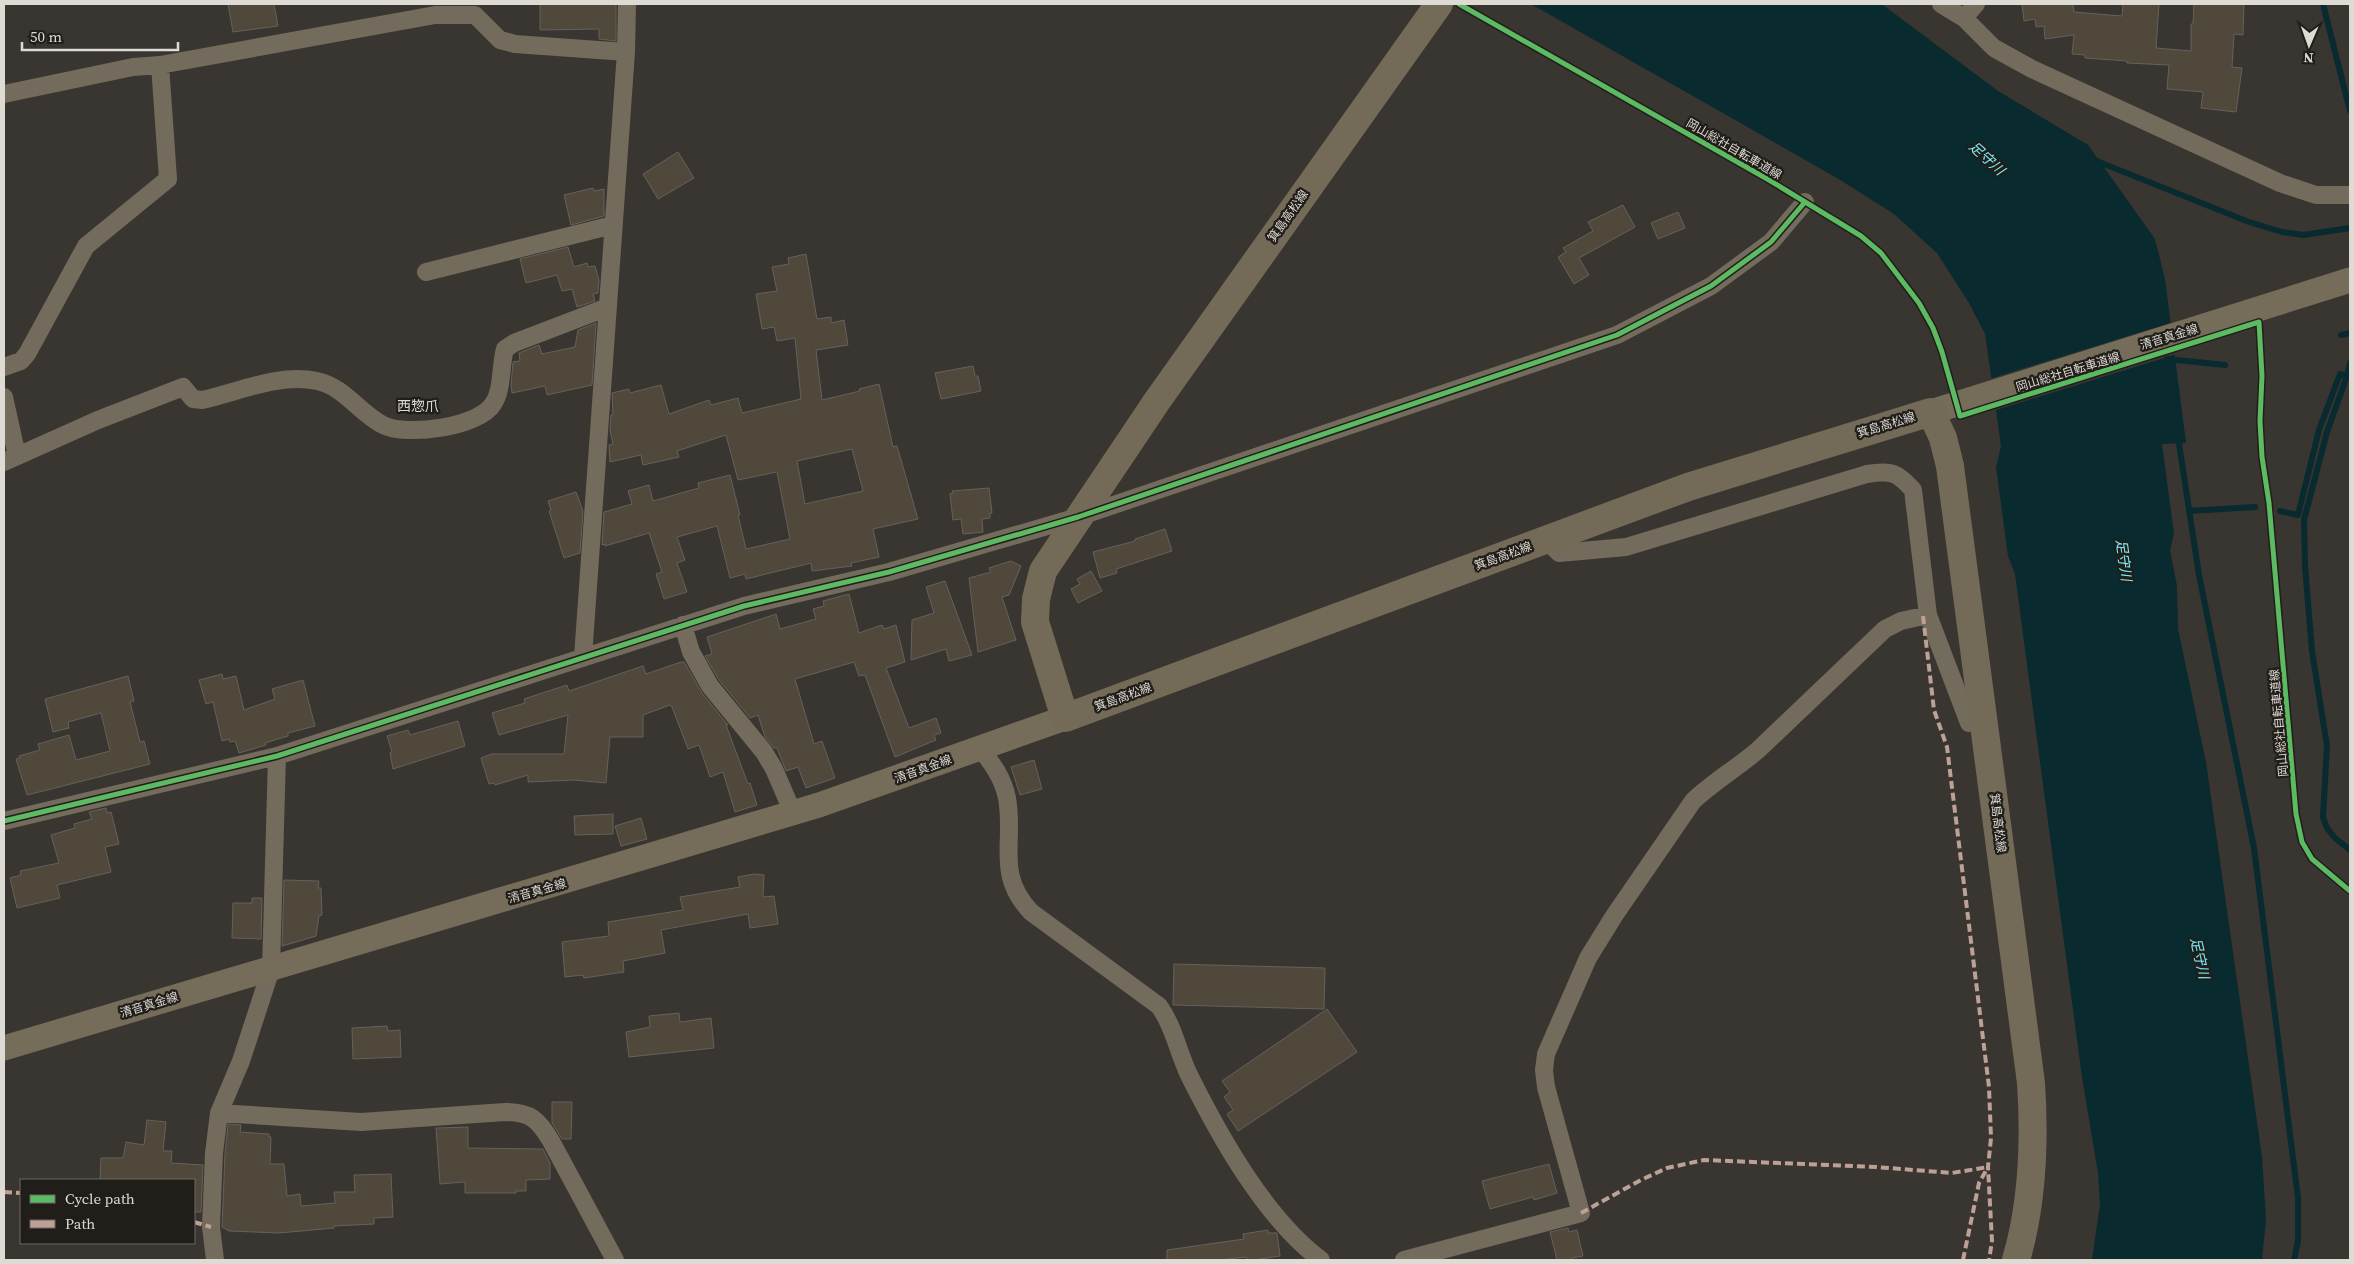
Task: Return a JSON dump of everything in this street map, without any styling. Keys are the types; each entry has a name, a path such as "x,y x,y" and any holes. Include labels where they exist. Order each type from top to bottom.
{"main road":[{"name":"箕島高松線","path":"1439,4 1157,401 1043,571 1036,599 1035,622 1066,718 1688,487 1931,412 1943,438 1950,466 2032,1102 2034,1132 2030,1190 2024,1232 2016,1260"},
{"name":"清音真金線","path":"1931,412 2350,280"},
{"name":"清音真金線","path":"4,1048 793,813 872,788 1066,718"}],"street":[{"path":"582,657 626,52 627,4"},
{"path":"1941,4 1964,18 1994,48 2032,69 2280,183 2316,195 2350,195"},
{"path":"1964,18 1976,4"},
{"path":"4,94 133,67 160,65 434,15 456,13 475,15 500,40 515,44 626,52"},
{"path":"4,368 21,361 27,354 86,246 168,179 160,65"},
{"path":"4,820 277,756 744,606 889,572 1078,518 1617,335 1711,286 1771,242 1805,202"},
{"path":"426,272 613,226"},
{"path":"4,397 10,459 98,420 183,387 193,399 202,400 283,380 326,383 344,393 383,425 394,429 429,430 474,418 487,411 494,404 498,392 505,349 514,343 608,307"},
{"path":"1546,540 1558,553 1626,547 1867,474 1885,471 1900,475 1913,490 1928,615 1969,723 1984,720"},
{"path":"1404,1260 1581,1213 1546,1087 1544,1070 1546,1054 1588,958 1614,916 1693,801 1710,785 1738,767 1758,750 1885,630 1901,621 1928,615"},
{"path":"682,625 691,652 710,686 764,752 774,769 793,813"},
{"path":"980,748 997,770 1007,798 1009,875 1017,895 1031,912 1160,1006 1171,1026 1188,1073 1236,1159 1269,1208 1300,1242 1321,1260"},
{"path":"215,1260 211,1227 214,1153 219,1113 241,1062 271,969 277,756"},
{"path":"219,1113 337,1122 370,1122 505,1112 518,1112 530,1115 542,1127 551,1141 615,1260"}],"water":[{"name":"足守川","path":"1531,4 1883,5 1998,91 2088,145 2155,239 2165,279 2186,443 2162,444 2174,534 2170,550 2177,586 2178,629 2206,762 2262,1157 2266,1219 2262,1260 2092,1260 2100,1204 2098,1173 2082,1077 2015,574 2008,556 1996,467 2001,446 1985,334 1969,303 1937,253 1894,214 1837,178"}],"pier":[{"path":"2173,322 2177,354 1993,411 1989,379"}],"building":[{"path":"228,4 274,4 278,26 233,32"},
{"path":"540,4 616,4 616,41 599,39 599,29 540,30"},
{"path":"2022,4 2073,4 2074,12 2122,16 2123,4 2159,4 2156,48 2191,51 2191,24 2193,24 2194,4 2244,4 2243,35 2234,34 2232,67 2242,68 2236,112 2201,108 2203,92 2167,89 2169,65 2127,63 2127,61 2085,58 2085,55 2072,54 2074,35 2045,39 2044,26 2036,27 2035,19 2024,21"},
{"path":"678,152 694,178 658,199 643,174"},
{"path":"593,188 594,191 604,189 604,216 571,225 564,195"},
{"path":"1623,205 1635,227 1579,258 1589,275 1574,284 1558,257 1566,252 1563,248 1593,231 1588,222"},
{"path":"1678,212 1685,228 1658,239 1651,223"},
{"path":"568,247 574,267 587,263 588,267 595,266 599,280 598,293 593,294 595,301 577,307 572,289 562,291 557,275 526,283 520,259"},
{"path":"806,254 817,319 831,317 831,323 844,320 848,345 816,350 822,400 860,391 859,389 879,384 893,447 897,446 918,519 873,529 879,557 851,563 852,566 812,571 811,563 746,579 745,574 730,578 717,526 677,537 685,560 677,563 687,592 664,599 656,574 662,572 649,533 605,546 605,544 602,545 604,512 632,504 628,491 649,485 653,501 699,488 698,483 730,475 746,549 790,539 777,472 738,480 726,435 677,451 679,457 643,465 641,455 610,462 609,445 613,444 610,430 611,415 613,415 612,393 629,389 630,393 661,385 669,414 709,400 711,405 738,398 742,413 801,399 795,338 777,341 774,327 762,329 756,294 777,291 772,267 789,264 788,258","holes":["852,449 863,491 805,504 797,461"]},
{"path":"596,323 592,385 547,395 545,386 512,393 513,362 520,361 519,353 539,345 542,354 575,347 578,330"},
{"path":"973,366 975,376 978,376 981,391 941,399 935,373"},
{"path":"989,488 992,513 990,513 990,518 982,519 983,532 963,534 961,519 953,520 950,494 953,493 952,491"},
{"path":"576,492 583,511 580,553 564,558 549,511 551,510 548,501"},
{"path":"1165,529 1172,551 1116,569 1117,573 1100,578 1093,552 1135,541 1135,539"},
{"path":"1011,561 1021,566 1009,595 1002,597 1016,640 978,652 969,578 991,572 989,568"},
{"path":"1091,571 1102,591 1078,603 1071,589 1080,584 1077,579"},
{"path":"945,581 972,655 949,661 946,649 911,660 912,620 934,613 926,587"},
{"path":"849,594 859,633 882,625 884,629 896,625 905,662 886,668 909,728 936,718 941,733 934,735 936,740 895,757 865,675 859,676 854,662 795,679 814,744 822,741 835,778 806,788 798,767 786,771 777,748 774,748 765,737 758,715 750,718 719,680 705,656 712,654 707,637 776,614 780,629 816,619 813,609 824,606 823,601"},
{"path":"684,662 702,693 728,725 726,725 757,805 735,812 723,772 710,777 699,745 688,749 670,705 643,715 643,737 610,737 606,783 574,780 528,782 528,775 495,785 494,783 489,784 481,758 492,754 564,754 568,715 499,735 492,713 525,703 524,699 567,685 569,691 643,666 646,674"},
{"path":"222,674 223,679 236,676 244,710 275,699 272,689 303,680 315,726 288,733 288,736 265,743 266,745 239,753 235,741 230,742 229,739 222,741 213,702 206,704 199,680"},
{"path":"128,676 134,701 130,702 140,742 144,741 150,764 27,795 16,759 20,758 19,756 40,750 38,744 69,735 76,760 110,751 101,713 68,722 69,728 53,732 45,699"},
{"path":"458,721 465,746 393,769 390,753 392,752 387,736 408,730 410,735"},
{"path":"1034,760 1042,789 1020,795 1011,767"},
{"path":"106,808 107,813 111,812 119,844 105,847 111,872 57,885 60,898 17,908 10,878 21,875 20,871 59,863 51,835 75,828 74,824 92,819 89,812"},
{"path":"613,814 613,834 575,835 574,816"},
{"path":"641,818 647,839 621,846 615,826"},
{"path":"754,874 764,875 763,897 774,896 778,924 750,928 748,914 661,930 665,953 623,961 624,972 584,978 583,975 565,977 562,942 609,936 608,922 683,910 680,897 740,887 738,877"},
{"path":"284,880 319,881 318,888 321,888 322,915 319,916 316,936 282,946"},
{"path":"252,898 262,898 261,939 232,938 233,903 252,903"},
{"path":"1174,964 1325,968 1324,1009 1173,1005"},
{"path":"1327,1009 1357,1052 1238,1131 1227,1114 1233,1110 1224,1097 1230,1092 1222,1081"},
{"path":"679,1013 680,1022 711,1018 714,1048 629,1057 626,1032 650,1027 649,1016"},
{"path":"387,1026 388,1031 400,1030 401,1057 353,1059 352,1028"},
{"path":"552,1102 572,1102 571,1139 562,1139 552,1123"},
{"path":"147,1120 166,1122 163,1151 172,1151 171,1163 203,1165 201,1212 195,1212 195,1179 100,1179 101,1158 123,1158 126,1142 144,1145"},
{"path":"228,1124 241,1125 240,1132 269,1134 269,1137 271,1137 270,1164 284,1164 287,1196 300,1194 301,1206 335,1203 334,1192 355,1192 354,1175 391,1174 393,1217 374,1218 374,1224 334,1226 334,1228 279,1233 229,1231 222,1227"},
{"path":"468,1127 468,1148 543,1149 550,1163 550,1179 526,1180 526,1191 516,1191 516,1193 465,1193 465,1182 440,1184 436,1128"},
{"path":"1549,1164 1557,1193 1534,1200 1533,1197 1490,1209 1482,1181"},
{"path":"1568,1228 1569,1232 1577,1230 1583,1256 1572,1258 1573,1260 1557,1260 1550,1232"},
{"path":"1268,1230 1268,1233 1277,1233 1280,1256 1253,1260 1247,1260 1246,1257 1219,1260 1167,1260 1167,1250 1244,1239 1243,1234"}],"waterway":[{"path":"2323,4 2350,111"},
{"path":"2094,160 2249,222 2282,232 2303,235 2350,228"},
{"path":"2341,335 2350,333"},
{"path":"2167,359 2225,365"},
{"path":"2280,511 2298,515 2319,430 2340,374 2347,376 2350,363"},
{"path":"2347,376 2327,432 2304,520 2305,566 2312,651 2327,746 2323,817 2327,828 2335,838 2350,850"},
{"path":"2178,437 2199,575 2254,848 2298,1198 2298,1241 2294,1260"},
{"path":"2189,511 2255,507"}],"marked path":[{"path":"1923,616 1934,710 1947,747 1989,1087 1991,1138 1988,1167 1992,1241 1989,1260"},
{"path":"1581,1213 1667,1168 1704,1160 1876,1167 1952,1173 1988,1167"},
{"path":"1963,1260 1979,1183 1988,1167"},
{"path":"4,1192 20,1193"},
{"path":"195,1222 211,1227"}],"cycle path":[{"name":"岡山総社自転車道線","path":"1459,4 1769,180 1861,236 1881,253 1919,303 1933,328 1942,352 1960,416 2259,322 2262,376 2260,421 2262,457 2269,503 2296,814 2302,842 2312,859 2350,891"},
{"path":"4,821 277,756 744,606 889,572 1078,517 1617,335 1711,286 1771,242 1805,202"}],"district":[{"name":"西惣爪","path":"418,406"}]}
